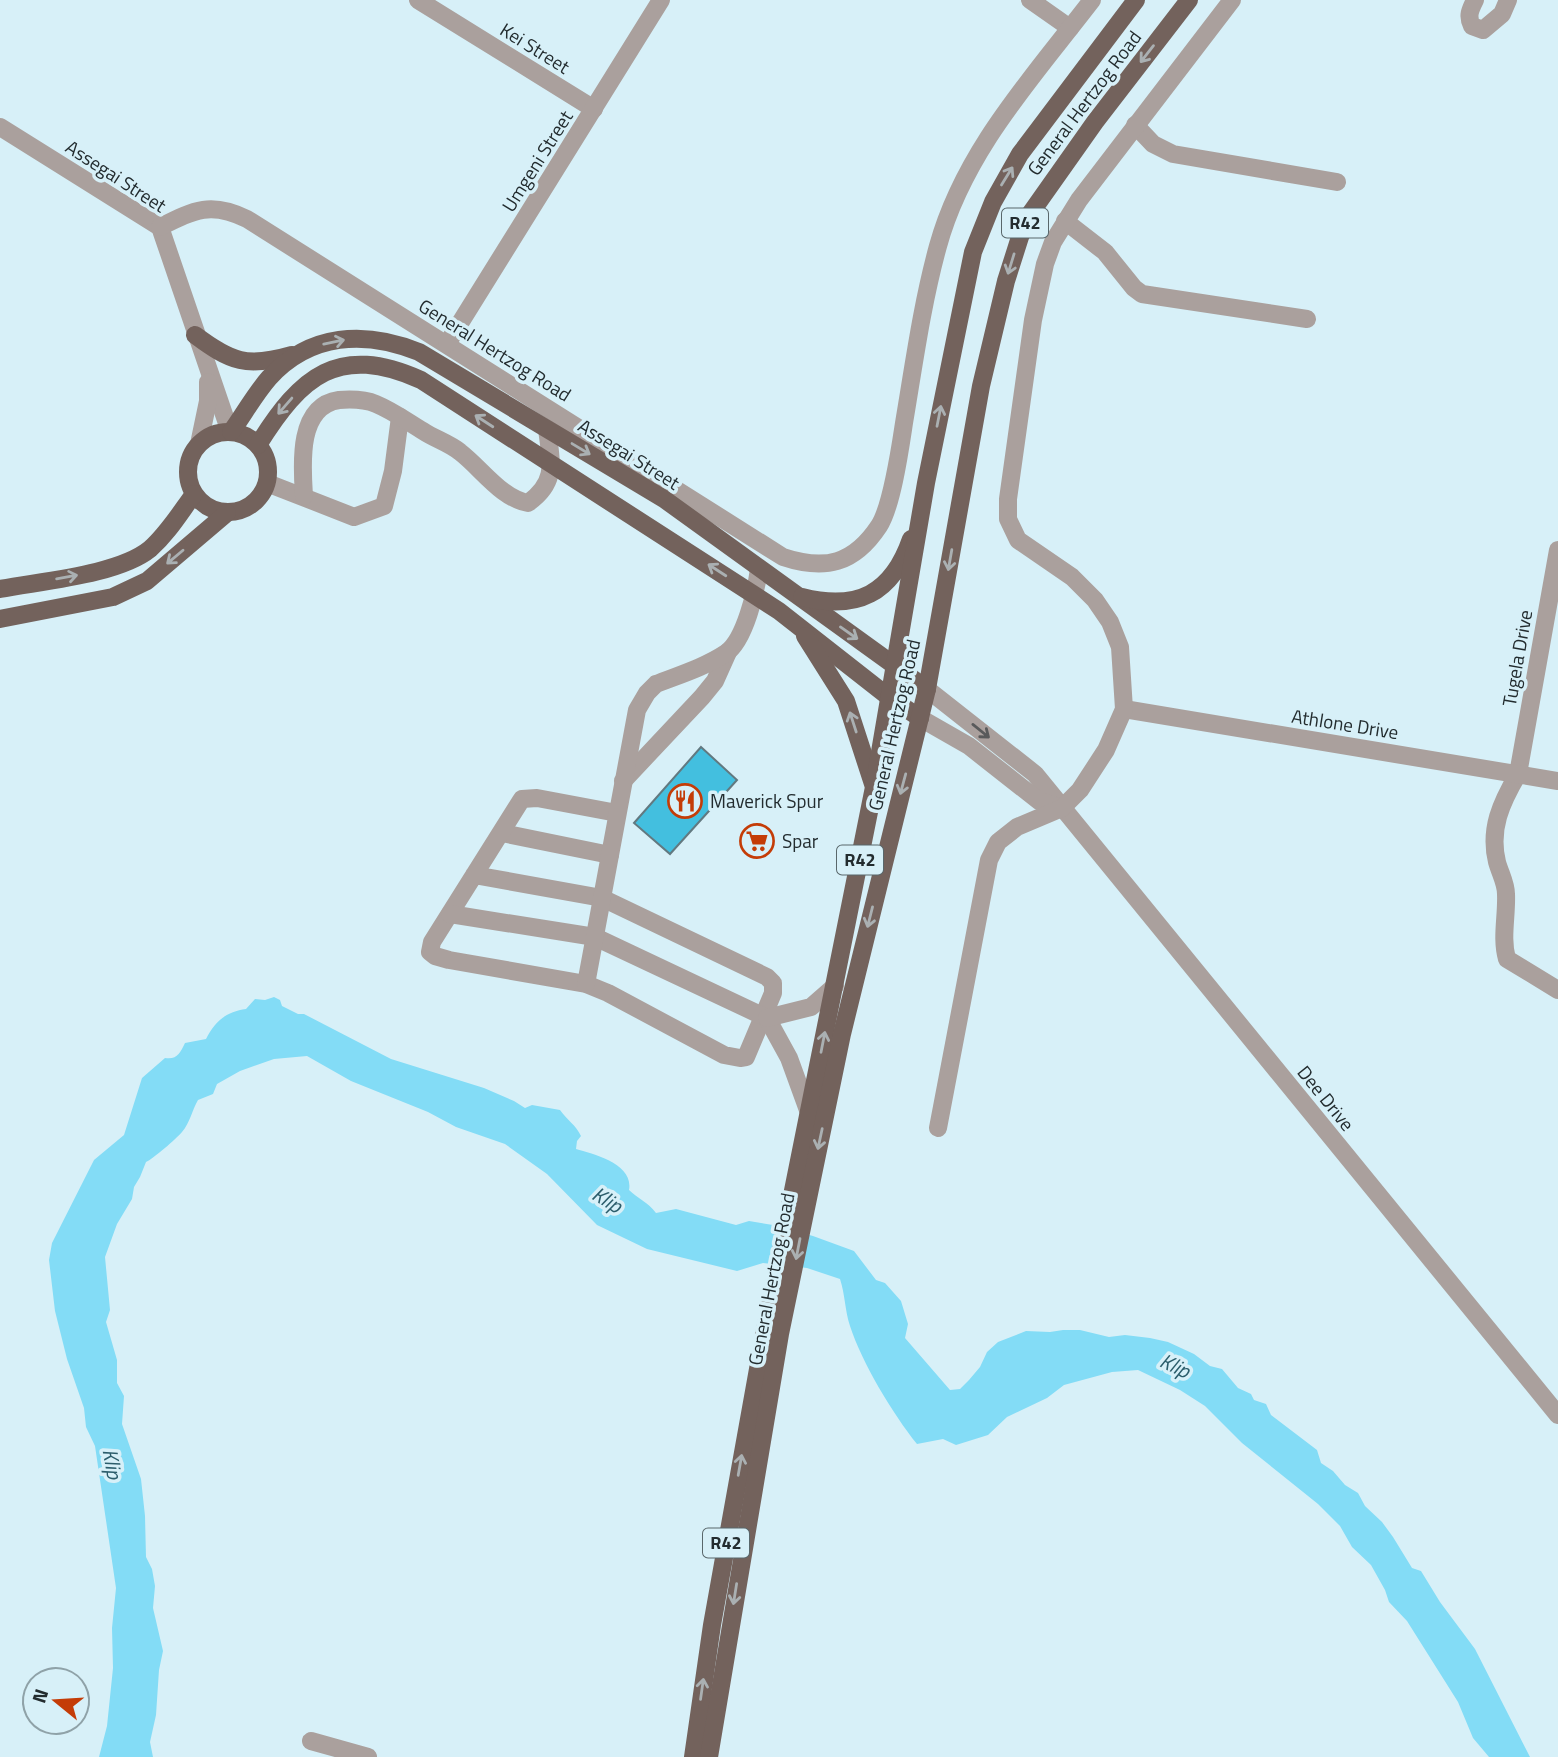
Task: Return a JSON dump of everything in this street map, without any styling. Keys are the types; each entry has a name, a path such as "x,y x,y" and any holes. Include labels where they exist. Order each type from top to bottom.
{"main road":[{"name":"General Hertzog Road","path":"803,1182 809,1113 874,787 922,506 967,279 985,218 1020,154 1136,0"},
{"name":"General Hertzog Road","path":"693,1757 714,1611 803,1182 927,689 981,386 1006,281 1025,224 1039,200 1189,0"},
{"path":"195,335 221,354 236,360 275,360 299,353"},
{"name":"Assegai Street","path":"231,432 268,379 290,358 309,348 339,340 383,340 403,346 419,352 664,499 927,689"},
{"path":"258,445 280,411 305,384 333,369 360,365 384,367 421,380 795,622 890,698 920,718"},
{"path":"231,432 248,436 258,445 266,457 269,470 267,483 252,505 227,513 214,511 202,504 188,482 191,455 198,444 209,436 231,432"},
{"path":"0,589 125,564 148,550 162,536 194,494"},
{"path":"795,595 817,601 836,602 855,601 872,594 897,566 908,547 922,506"},
{"path":"0,619 113,597 147,581 227,513"},
{"path":"795,622 846,701 874,787"},
{"name":"General Hertzog Road","path":"709,1757 752,1491 772,1332"}],"street":[{"name":"Kei Street","path":"418,0 594,109"},
{"name":"Umgeni Street","path":"447,344 661,0"},
{"path":"1030,0 1070,28"},
{"name":"General Hertzog Road","path":"160,227 203,208 233,213 447,344 783,557 806,565 830,564 849,557 867,543 881,522 898,465 925,297 938,244 954,199 988,137 1092,0"},
{"path":"938,1128 989,860 998,842 1017,827 1062,808 1080,790 1106,750 1124,709 1120,648 1110,622 1096,600 1072,577 1018,540 1008,519 1033,320 1049,251 1065,221 1231,0"},
{"path":"1475,0 1469,20 1472,26 1483,30 1503,14 1508,0"},
{"path":"1135,125 1153,144 1173,154 1337,182"},
{"name":"Assegai Street","path":"0,127 160,227 195,335 231,432"},
{"path":"1065,221 1105,253 1142,294 1307,320"},
{"path":"198,444 208,401 207,364"},
{"path":"304,496 304,442 308,426 318,410 330,401 352,398 379,405 433,438 457,449 505,494 528,503 539,496 548,482 552,464 547,429"},
{"path":"267,483 354,517 384,506 393,471 400,417"},
{"name":"Tugela Drive","path":"1558,550 1518,774 1501,804 1494,831 1497,859 1506,890 1503,946 1507,959 1558,990"},
{"path":"623,781 715,681 756,596 760,569"},
{"path":"586,984 637,710 656,684 728,652"},
{"name":"Dee Drive","path":"927,689 1035,774 1558,1415"},
{"name":"Athlone Drive","path":"1124,709 1558,781"},
{"name":"Dee Drive","path":"920,718 969,746 1039,801 1062,808"},
{"path":"474,875 602,898 767,977 774,987 766,1017 746,1057 733,1057 586,984 435,956 430,951 431,945 474,875 520,802 526,797 617,813"},
{"path":"502,833 610,855"},
{"path":"450,914 595,937 766,1017 810,1007 835,986"},
{"path":"766,1017 789,1058 809,1113"},
{"path":"311,1741 368,1757"}],"water":[{"name":"Klip","path":"274,997 280,1000 282,1006 304,1014 391,1059 484,1088 525,1108 532,1105 560,1110 581,1136 576,1149 602,1157 619,1167 629,1181 629,1190 656,1213 676,1209 736,1225 749,1221 773,1225 854,1251 876,1280 885,1283 901,1301 908,1324 905,1338 950,1390 960,1389 969,1380 980,1367 987,1352 998,1342 1026,1331 1080,1330 1109,1337 1125,1335 1150,1338 1168,1342 1194,1354 1210,1366 1222,1369 1238,1388 1251,1394 1254,1400 1266,1404 1271,1415 1317,1450 1321,1463 1358,1493 1365,1506 1393,1537 1412,1568 1421,1571 1475,1649 1530,1757 1489,1757 1473,1738 1458,1702 1407,1621 1389,1602 1371,1565 1352,1547 1340,1526 1318,1504 1242,1443 1205,1406 1180,1390 1138,1370 1112,1372 1064,1385 1047,1398 1007,1417 988,1435 956,1445 943,1439 917,1444 888,1403 862,1356 848,1320 840,1279 807,1268 763,1263 737,1271 647,1249 597,1225 547,1174 505,1144 456,1127 428,1112 351,1081 307,1056 274,1059 240,1071 217,1084 213,1094 198,1100 182,1132 146,1162 105,1257 110,1310 106,1322 117,1360 117,1383 124,1396 122,1424 141,1479 146,1557 152,1569 155,1586 153,1608 163,1651 156,1715 150,1742 153,1757 99,1757 107,1726 113,1668 112,1628 116,1588 95,1446 86,1427 84,1408 67,1359 55,1311 49,1260 52,1243 94,1160 124,1135 142,1078 165,1058 178,1055 185,1043 206,1039 217,1022 227,1015 246,1009 255,999"}],"building":[{"name":"Maverick Spur","path":"701,747 737,780 670,854 634,823"}],"place":[{"name":"Maverick Spur","path":"685,801"},
{"name":"Spar","path":"757,841"}]}
